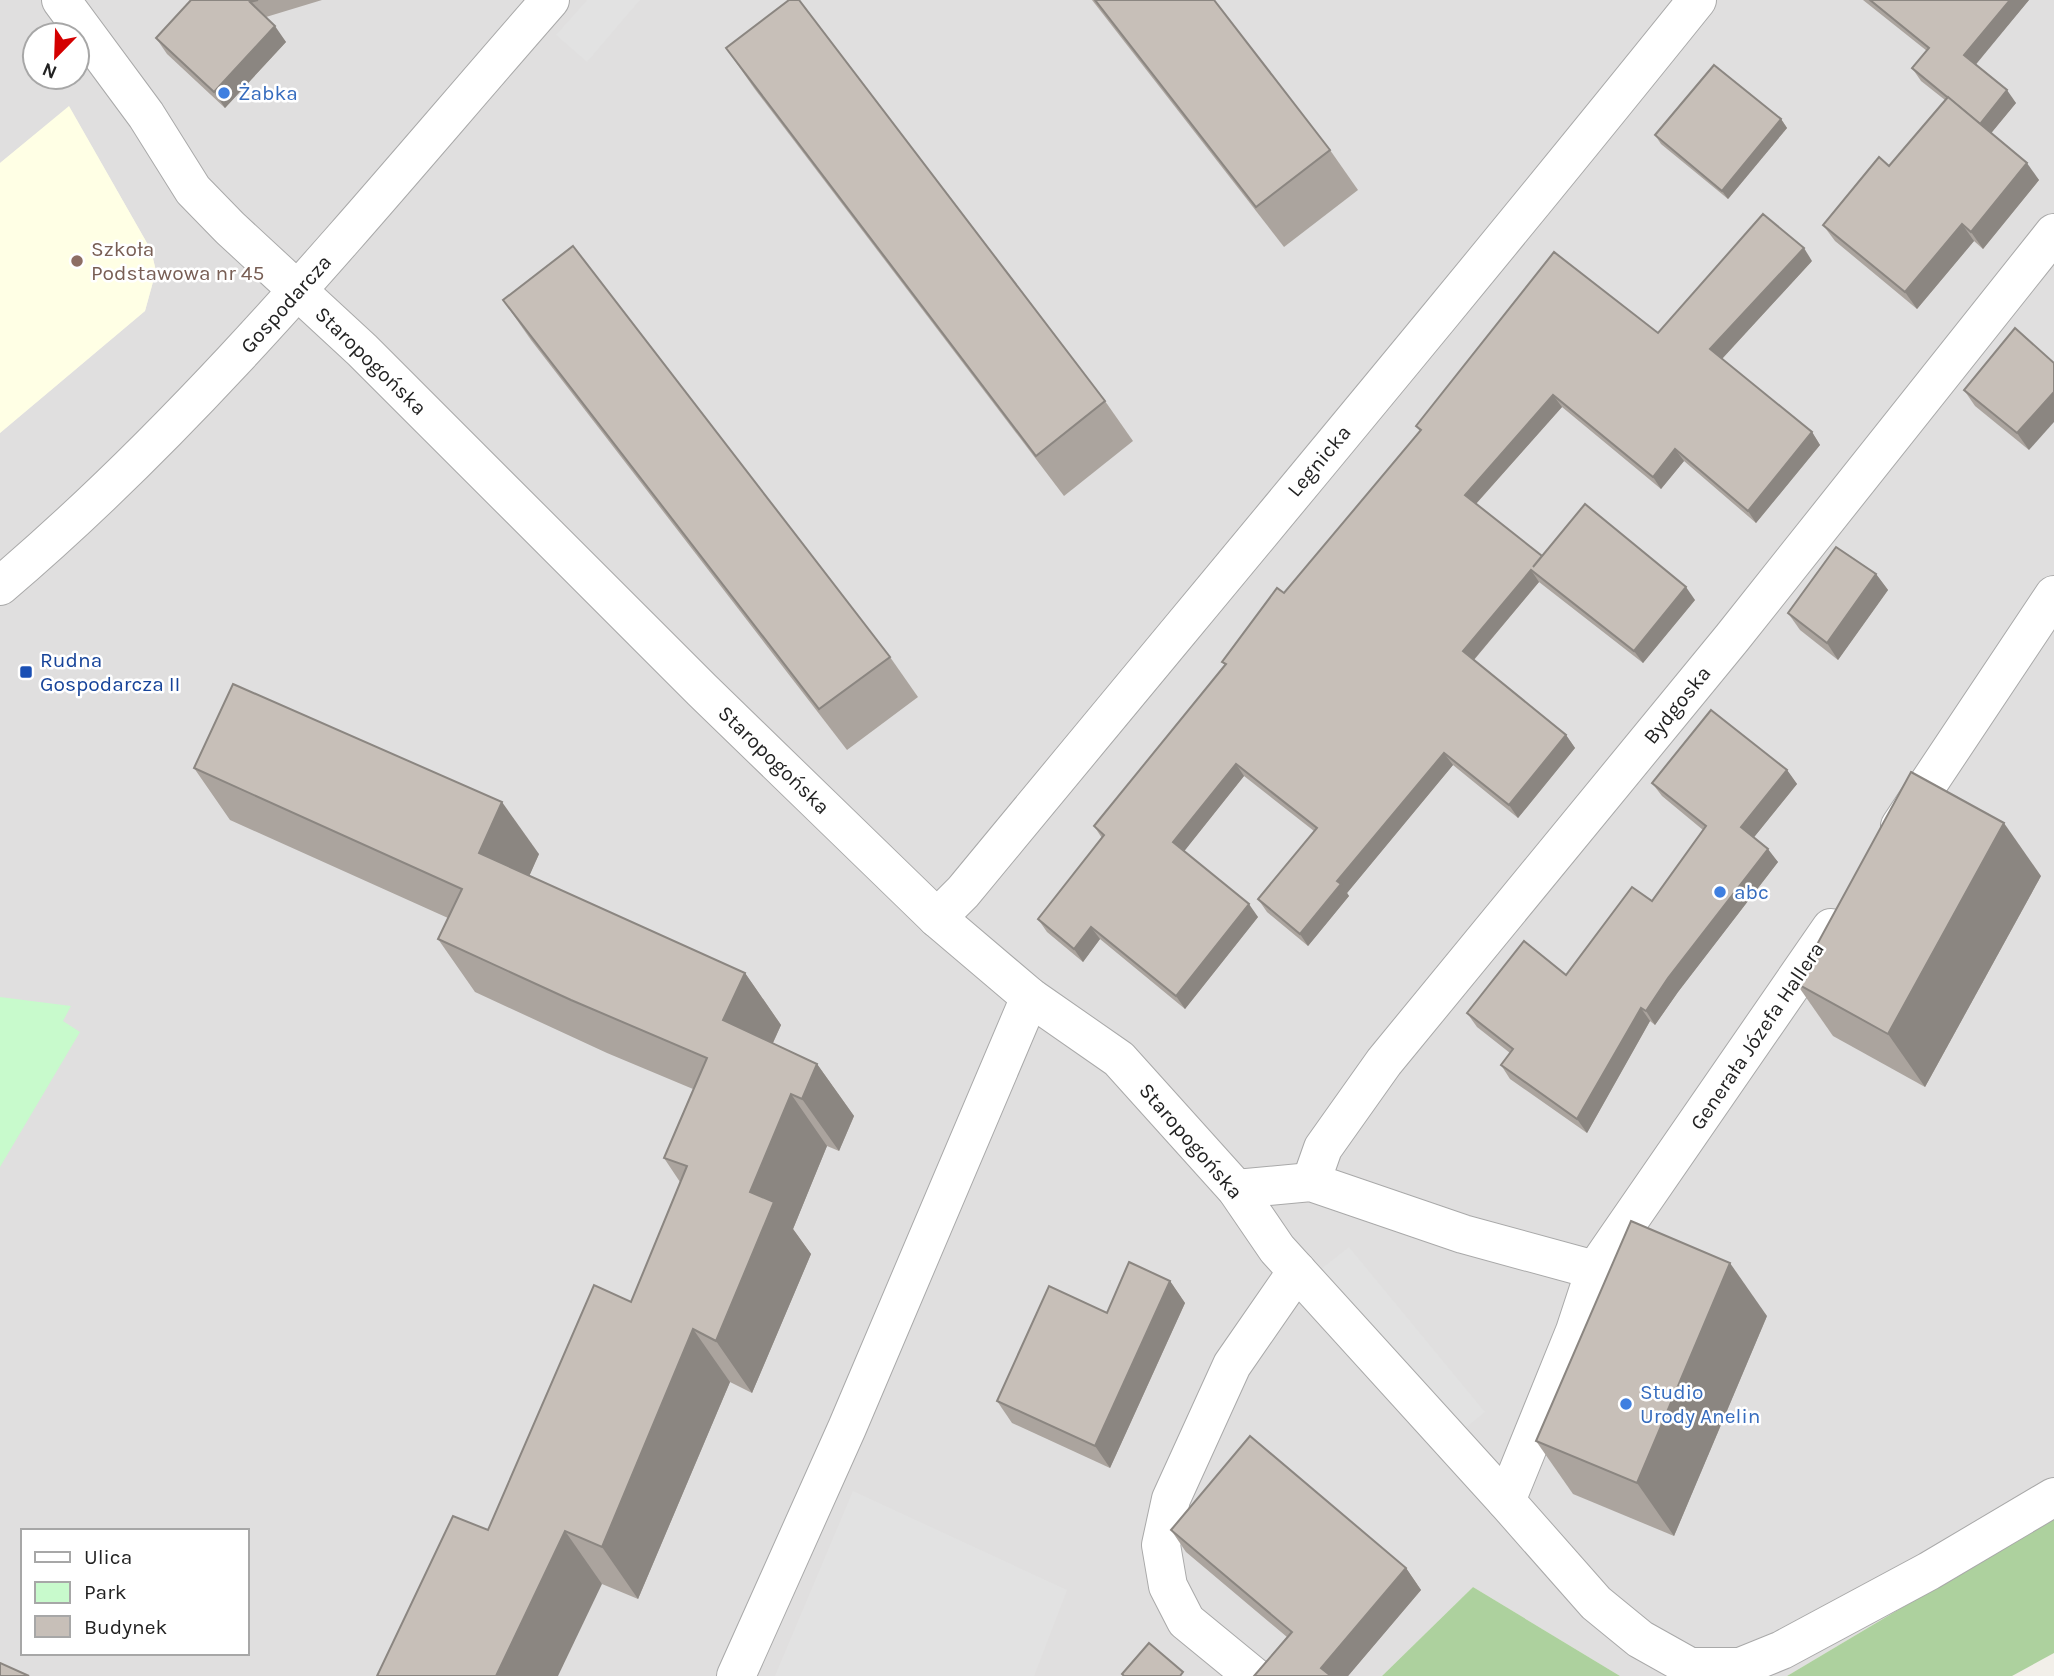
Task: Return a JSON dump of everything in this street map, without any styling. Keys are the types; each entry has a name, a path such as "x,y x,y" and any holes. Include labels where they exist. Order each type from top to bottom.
{"street":[{"name":"Staropogońska","path":"61,0 146,115 193,190 230,228 362,350 702,690 937,919 1031,997 1119,1059 1236,1189 1277,1248 1297,1271 1506,1500 1595,1603 1640,1639 1690,1667 1740,1667 1782,1650 1929,1571 2054,1497"},
{"name":"Gospodarcza","path":"0,586 40,552 173,426 298,292 550,0"},
{"name":"Legnicka","path":"937,919 963,892 1561,169 1697,0"},
{"name":"Bydgoska","path":"1311,1182 1323,1148 1384,1062 1732,638 2054,233"},
{"path":"1878,858 2054,595"},
{"name":"Generała Józefa Hallera","path":"1506,1500 1575,1331 1595,1270 1763,1030 1847,904"},
{"path":"736,1676 847,1428 1031,997"},
{"path":"1236,1189 1311,1182 1463,1234 1595,1270"},
{"path":"1253,1676 1186,1621 1168,1586 1161,1545 1171,1499 1233,1365 1297,1271"}],"shaded area":[{"path":"0,0 2054,0 2054,1517 1787,1676 1620,1676 1473,1587 1382,1676 0,1676 0,433 145,311 156,271 151,250 69,107 0,163"},
{"path":"587,0 640,0 587,62 556,35"},
{"name":"Szkoła Podstawowa nr 45","path":"69,106 151,250 156,271 145,311 0,433 0,163"},
{"path":"1349,1247 1485,1412 1457,1435 1321,1269"},
{"path":"853,1491 1067,1590 1034,1676 775,1676"}],"green space":[{"path":"0,997 71,1006 63,1021 80,1032 0,1167"},
{"path":"2054,1517 2054,1653 2012,1676 1787,1676"},
{"path":"1473,1587 1620,1676 1382,1676"}],"building":[{"path":"191,0 258,0 250,2 275,26 214,92 156,38"},
{"path":"789,0 799,0 1105,401 1036,456 726,48"},
{"path":"1095,0 1214,0 1330,150 1256,207"},
{"path":"1870,0 2010,0 1964,55 2007,90 1980,124 1912,68 1929,48"},
{"path":"1714,65 1781,119 1722,191 1655,135"},
{"path":"1948,97 2027,163 1971,232 1962,224 1905,292 1823,225 1879,157 1889,166"},
{"path":"1763,214 1804,248 1710,349 1812,432 1748,511 1675,449 1653,477 1553,395 1465,495 1542,556 1533,567 1585,504 1686,587 1634,651 1531,570 1463,651 1566,735 1509,805 1444,753 1337,881 1341,884 1300,934 1258,899 1317,828 1236,764 1173,842 1249,904 1176,996 1091,927 1074,949 1038,919 1104,835 1094,826 1226,664 1222,662 1277,588 1284,593 1421,430 1416,426 1554,252 1658,333"},
{"path":"573,246 890,657 819,709 503,300"},
{"path":"2015,328 2054,363 2054,392 2017,433 1964,390"},
{"path":"1836,547 1876,574 1827,643 1788,613"},
{"path":"233,684 502,802 479,853 745,973 723,1020 817,1064 802,1099 791,1094 750,1192 774,1202 716,1341 693,1329 602,1547 565,1531 496,1676 377,1676 453,1516 488,1530 594,1285 631,1302 687,1166 664,1158 707,1058 438,939 462,889 194,768"},
{"path":"1711,710 1787,770 1741,827 1768,849 1668,978 1646,1011 1641,1008 1577,1119 1501,1065 1513,1049 1467,1013 1524,941 1566,975 1632,887 1652,901 1706,826 1652,783"},
{"path":"1911,772 2004,823 1888,1034 1796,983"},
{"path":"1631,1221 1730,1263 1637,1483 1536,1441"},
{"path":"1129,1262 1170,1281 1095,1446 997,1401 1049,1286 1107,1313"},
{"path":"1250,1436 1406,1568 1321,1668 1331,1676 1254,1676 1292,1632 1171,1530"},
{"path":"1149,1643 1183,1672 1180,1676 1122,1674"},
{"path":"0,1663 29,1676 0,1676"}],"place":[{"name":"Żabka","path":"224,93"},
{"name":"Szkoła Podstawowa nr 45","path":"77,261"},
{"name":"Rudna Gospodarcza II","path":"26,672"},
{"name":"abc","path":"1720,892"},
{"name":"Studio Urody Anelin","path":"1626,1404"}]}
